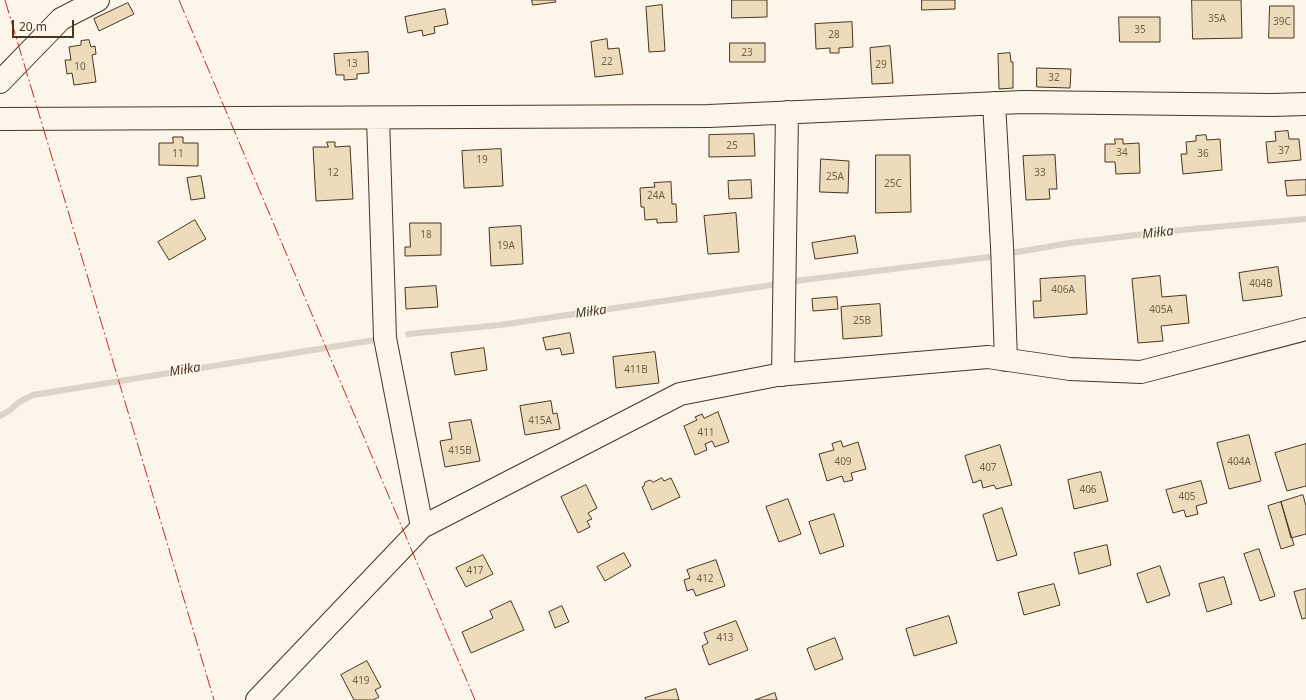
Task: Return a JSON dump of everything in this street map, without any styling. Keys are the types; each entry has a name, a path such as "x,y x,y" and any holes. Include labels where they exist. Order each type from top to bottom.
{"street":[{"path":"0,82 61,19 98,0"},
{"path":"0,119 701,116 1023,102 1272,105 1306,104"},
{"path":"994,103 1002,246 1006,360"},
{"path":"783,375 787,112"},
{"path":"378,118 385,338 422,527"},
{"path":"257,700 422,527 680,394 783,375 988,357 1070,369 1140,372 1306,329"}],"building":[{"path":"532,0 555,0 556,2 533,5"},
{"path":"732,0 767,0 767,17 732,18"},
{"path":"922,0 955,0 955,9 922,10"},
{"path":"1192,0 1241,0 1242,38 1193,39"},
{"path":"128,3 134,14 99,31 94,19"},
{"path":"662,5 665,51 649,52 646,7"},
{"path":"1270,6 1294,6 1294,38 1269,38"},
{"path":"445,9 448,24 434,27 435,33 423,36 422,30 408,33 405,17"},
{"path":"1119,17 1160,17 1160,42 1120,42"},
{"path":"852,22 853,47 839,48 839,53 830,53 830,48 816,49 815,24"},
{"path":"607,39 608,49 619,48 623,74 595,77 591,42"},
{"path":"89,40 91,47 95,46 96,54 92,55 96,82 74,85 72,73 67,74 65,60 71,60 69,47 81,45 81,41"},
{"path":"730,43 765,43 765,62 730,62"},
{"path":"890,46 893,83 872,84 870,48"},
{"path":"368,52 369,73 357,74 357,79 344,80 344,75 336,75 334,54"},
{"path":"1010,53 1011,62 1013,62 1013,88 999,89 998,54"},
{"path":"1037,68 1071,69 1070,88 1037,87"},
{"path":"1288,131 1289,139 1299,139 1301,160 1268,163 1266,142 1276,141 1275,132"},
{"path":"754,134 755,156 709,157 709,135"},
{"path":"1206,135 1207,140 1220,139 1222,170 1183,174 1181,154 1187,154 1186,142 1196,141 1196,136"},
{"path":"173,137 183,137 183,143 198,143 198,166 159,165 159,143 173,143"},
{"path":"1115,139 1123,139 1123,144 1139,143 1140,173 1116,174 1115,162 1105,162 1105,144 1115,144"},
{"path":"327,142 335,142 335,147 350,146 353,199 316,201 313,147 328,147"},
{"path":"501,149 503,186 464,188 462,151"},
{"path":"876,155 910,155 911,212 876,213"},
{"path":"1055,155 1057,189 1049,189 1050,199 1026,200 1023,156"},
{"path":"821,159 849,161 848,193 820,192"},
{"path":"201,176 205,198 191,200 187,178"},
{"path":"751,180 752,198 729,199 728,181"},
{"path":"1306,180 1306,195 1287,196 1285,181"},
{"path":"671,182 672,204 676,204 677,222 657,223 657,219 645,220 644,207 641,207 640,188 655,187 654,183"},
{"path":"736,213 739,252 708,254 704,216"},
{"path":"195,220 206,239 169,260 158,242"},
{"path":"410,223 441,223 441,255 405,256 405,247 410,247"},
{"path":"521,226 523,264 491,266 489,228"},
{"path":"855,236 858,253 815,259 812,243"},
{"path":"1278,267 1282,296 1243,301 1239,273"},
{"path":"1085,276 1087,314 1034,318 1033,301 1041,301 1040,279"},
{"path":"1160,276 1162,297 1186,295 1189,323 1161,326 1163,341 1138,343 1132,279"},
{"path":"436,286 438,307 406,309 405,288"},
{"path":"837,297 838,309 813,311 812,299"},
{"path":"880,304 882,336 843,339 841,307"},
{"path":"570,333 574,353 562,355 560,348 546,350 543,338"},
{"path":"484,348 487,370 455,375 451,353"},
{"path":"655,352 659,383 616,388 613,357"},
{"path":"551,401 553,414 557,413 560,429 525,435 520,406"},
{"path":"718,412 729,442 715,447 712,441 705,444 707,450 695,455 684,426 697,420 695,417 702,414 704,418"},
{"path":"471,420 480,461 445,467 440,441 452,439 449,423"},
{"path":"1249,435 1261,481 1229,489 1217,443"},
{"path":"841,441 843,447 858,442 866,469 851,473 853,480 844,482 842,476 827,481 819,454 834,450 832,444"},
{"path":"1306,444 1306,486 1287,491 1275,453"},
{"path":"1000,445 1012,485 996,489 994,485 983,488 981,480 973,483 965,456"},
{"path":"1101,472 1108,501 1074,509 1068,480"},
{"path":"662,478 664,481 671,478 680,497 652,510 642,487 644,486 645,482 650,480 653,482"},
{"path":"1201,481 1207,503 1196,506 1198,514 1186,517 1184,510 1173,513 1166,490"},
{"path":"586,485 597,508 588,513 592,519 587,521 590,527 578,533 561,497"},
{"path":"1303,495 1306,506 1306,534 1291,538 1281,502"},
{"path":"788,499 801,534 779,542 766,507"},
{"path":"1281,502 1294,545 1281,549 1268,506"},
{"path":"1002,508 1017,555 997,561 983,515"},
{"path":"834,514 844,546 820,554 809,522"},
{"path":"1107,545 1111,565 1079,574 1074,553"},
{"path":"1259,549 1275,596 1260,601 1244,554"},
{"path":"624,553 631,566 605,581 597,567"},
{"path":"483,555 493,574 466,587 456,568"},
{"path":"716,560 725,586 696,596 693,589 687,591 684,580 690,578 687,570"},
{"path":"1160,566 1170,595 1147,603 1137,574"},
{"path":"1224,577 1232,604 1207,612 1199,584"},
{"path":"1054,584 1060,605 1024,615 1018,593"},
{"path":"1306,589 1306,618 1302,619 1294,592"},
{"path":"511,601 524,630 471,653 462,632 493,618 490,611"},
{"path":"562,606 569,622 555,628 549,612"},
{"path":"949,616 957,643 914,656 906,629"},
{"path":"736,621 748,650 709,665 702,646 708,643 704,633"},
{"path":"835,638 843,659 815,670 807,649"},
{"path":"367,661 381,687 375,690 379,697 373,700 354,700 341,675"},
{"path":"676,689 679,700 646,700 645,698"},
{"path":"775,693 777,700 755,700"}],"waterway":[{"name":"Miłka","path":"1011,253 1070,243 1170,231 1306,219"},
{"name":"Miłka","path":"795,281 990,257"},
{"name":"Miłka","path":"408,334 500,325 772,285"},
{"name":"Miłka","path":"0,416 9,411 19,402 33,395 375,340"}],"power":[{"path":"5,0 214,700"},
{"path":"179,0 475,700"}]}
